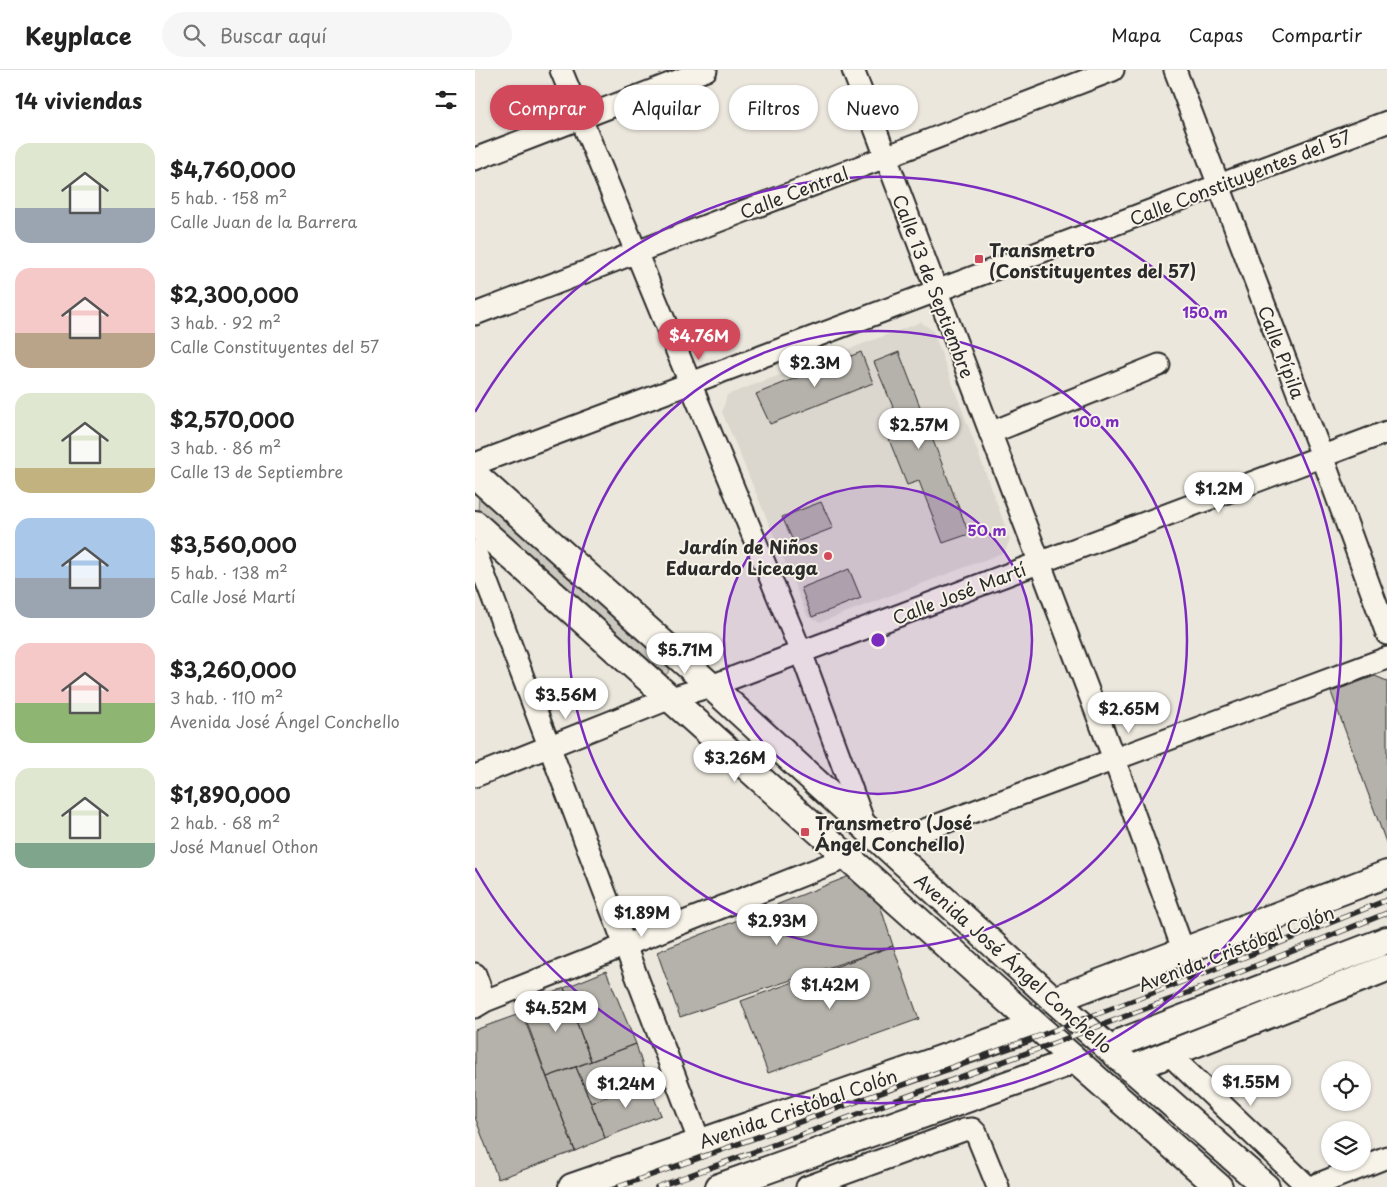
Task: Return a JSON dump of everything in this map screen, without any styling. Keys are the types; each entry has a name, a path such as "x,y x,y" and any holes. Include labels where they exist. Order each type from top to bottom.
{"main road":[{"name":"Avenida José Ángel Conchello","path":"475,475 711,686 1054,1000 1266,1187"},
{"name":"Avenida José Ángel Conchello","path":"475,524 848,856 1023,1022 1219,1187"},
{"path":"1054,1000 1387,874"},
{"name":"Avenida Cristóbal Colón","path":"1085,1007 1387,890"},
{"path":"1124,1041 1387,940"},
{"path":"1131,1069 1387,968"},
{"name":"Avenida Cristóbal Colón","path":"572,1187 703,1142 1023,1022"},
{"path":"719,1187 1062,1065"}],"street":[{"path":"561,70 567,85"},
{"path":"604,108 706,70"},
{"name":"Calle 13 de Septiembre","path":"853,70 1114,759 1184,952"},
{"name":"Calle Central","path":"475,314 1113,70"},
{"name":"Calle Pípila","path":"1175,70 1322,456 1387,634"},
{"name":"Calle Constituyentes del 57","path":"475,464 1387,122"},
{"path":"475,159 548,130"},
{"path":"586,130 801,652 875,838 1114,759 1387,658"},
{"path":"990,433 1159,365"},
{"name":"Calle José Martí","path":"475,776 671,698 711,686 1387,432"},
{"path":"475,551 625,945 703,1142"},
{"path":"475,974 480,1004 848,856"},
{"path":"1169,1054 1310,1187 1387,1157"},
{"path":"807,1187 964,1130 972,1129 976,1132 998,1187"}],"shaded area":[{"path":"921,322 933,331 1010,539 1005,552 821,622 808,617 722,412 727,395"},
{"path":"479,493 670,665 668,673 663,676 478,515"}],"building":[{"path":"861,352 873,383 770,424 756,394"},
{"path":"899,352 969,534 943,543 919,481 907,485 886,432 901,426 874,362"},
{"path":"821,502 833,528 794,543 782,517"},
{"path":"849,569 861,598 812,617 801,588"},
{"path":"1375,676 1387,681 1387,845 1331,692"},
{"path":"852,875 875,889 893,946 680,1017 657,952"},
{"path":"893,946 919,1019 768,1073 741,1001"},
{"path":"606,971 636,1044 591,1061 564,988"},
{"path":"564,988 591,1061 547,1077 521,1006"},
{"path":"522,1013 575,1151 498,1179 475,1117 475,1030"},
{"path":"636,1044 647,1080 591,1103 576,1067"},
{"path":"576,1067 605,1138 575,1151 547,1077"},
{"path":"647,1080 661,1115 605,1138 591,1103"}],"tunnel":[{"path":"1024,1030 1086,1007"},
{"path":"1062,1065 1124,1041"}],"railway":[{"path":"618,1187 1039,1036 1192,978 1387,900"},
{"path":"657,1187 1198,989 1387,913"}],"place":[{"name":"Transmetro (Constituyentes del 57)","path":"979,259"},
{"name":"Jardín de Niños Eduardo Liceaga","path":"828,556"},
{"name":"Transmetro (José Ángel Conchello)","path":"805,832"}]}
